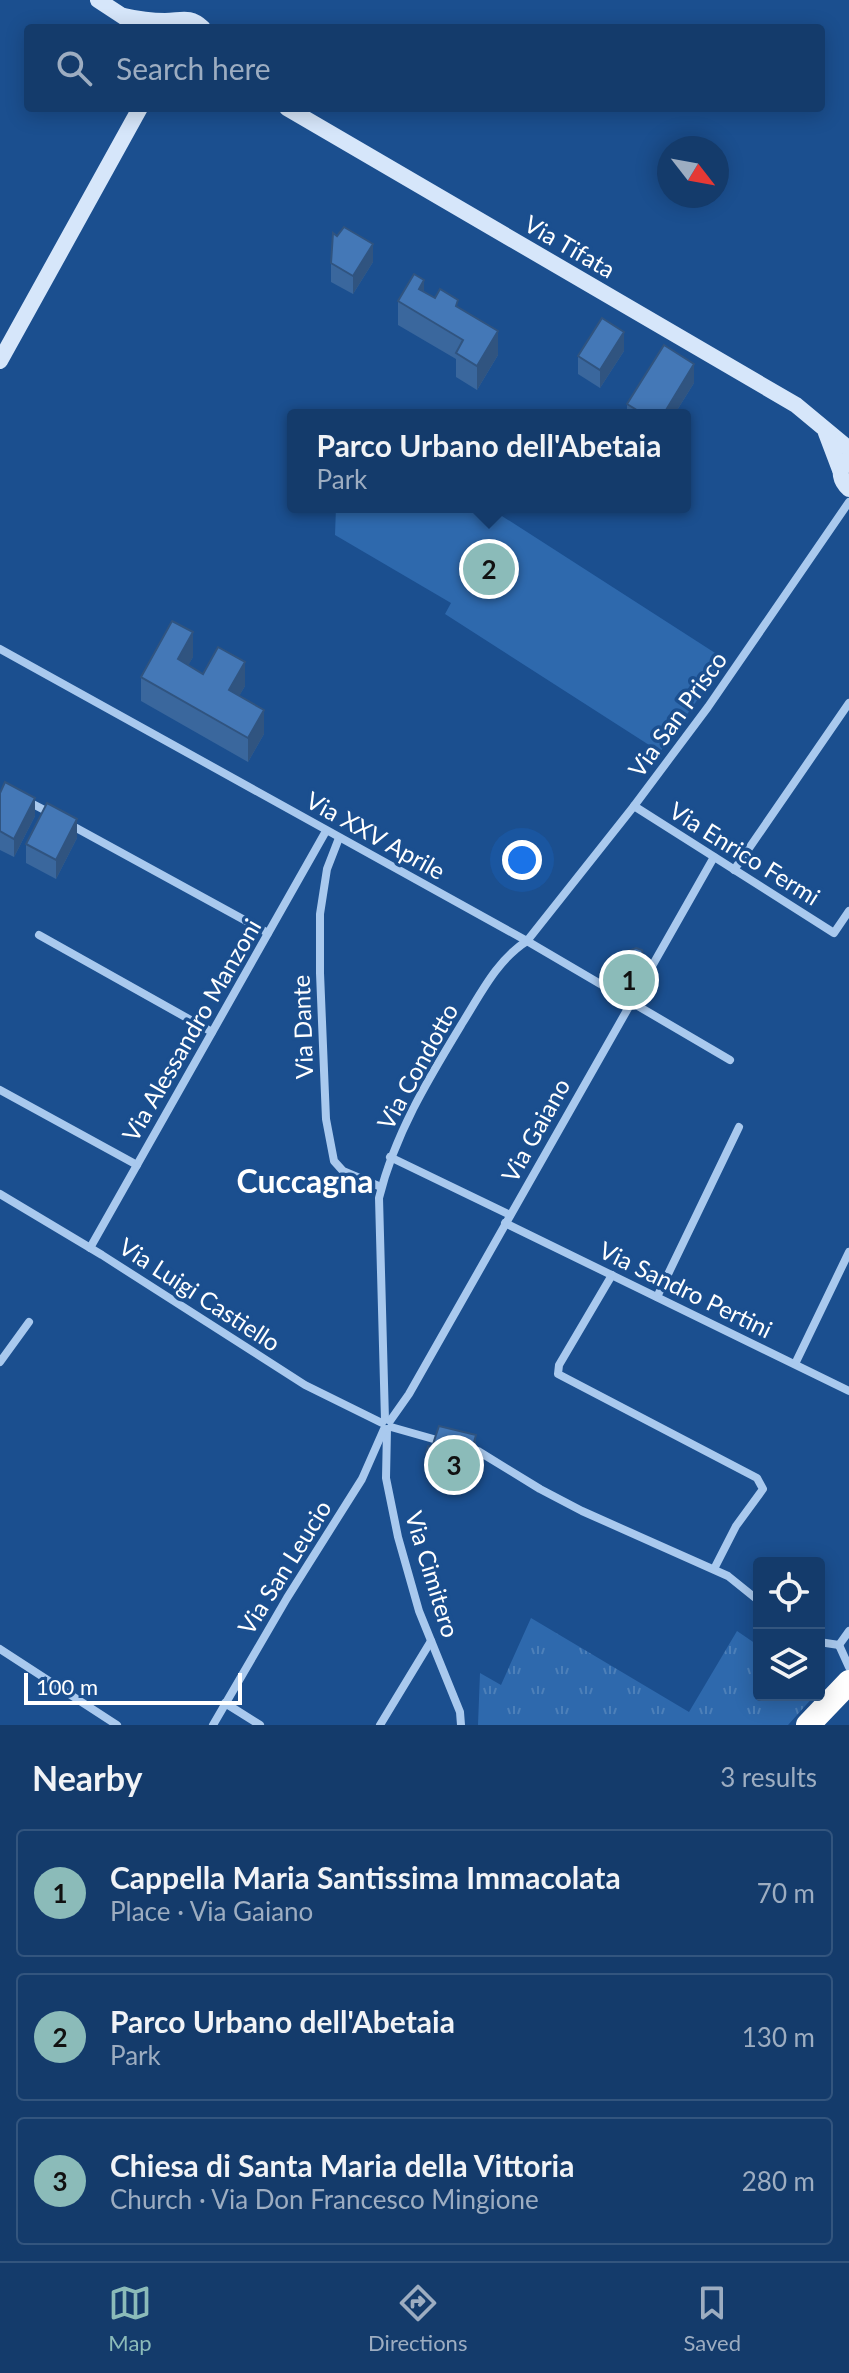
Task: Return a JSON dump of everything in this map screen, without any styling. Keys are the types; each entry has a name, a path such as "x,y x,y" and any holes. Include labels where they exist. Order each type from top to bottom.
{"highway":[{"path":"808,1725 842,1689"}],"street":[{"path":"98,0 133,24"},
{"path":"124,16 161,24"},
{"path":"169,24 185,18 198,24"},
{"path":"0,361 138,112"},
{"name":"Via Tifata","path":"294,112 796,405 849,449"},
{"name":"Via Tifata","path":"826,432 845,464 841,480 849,489"},
{"name":"Via San Prisco","path":"527,941 708,707 849,502"},
{"name":"Via XXV Aprile","path":"0,649 527,941 730,1060"},
{"path":"734,870 849,703"},
{"path":"13,793 268,933"},
{"name":"Via Enrico Fermi","path":"634,806 834,933 849,911"},
{"name":"Via Alessandro Manzoni","path":"90,1248 326,831"},
{"name":"Via Dante","path":"339,838 327,869 320,914 326,1119 334,1161 343,1171 381,1187"},
{"name":"Via Gaiano","path":"386,1425 409,1394 714,857"},
{"path":"39,935 212,1032"},
{"name":"Via Condotto","path":"386,1425 379,1263 381,1187 390,1157 430,1075 509,952 527,941"},
{"path":"0,1090 137,1165"},
{"path":"657,1297 739,1127"},
{"name":"Via Sandro Pertini","path":"390,1157 612,1275 849,1391"},
{"name":"Via Luigi Castiello","path":"0,1194 305,1385 386,1425 447,1442"},
{"path":"795,1364 849,1252"},
{"path":"612,1275 559,1365 558,1374 757,1478 763,1489 760,1496 736,1526 714,1569"},
{"path":"0,1362 29,1322"},
{"name":"Via Cimitero","path":"386,1425 386,1478 398,1537 431,1641 460,1712 461,1725"},
{"name":"Via San Leucio","path":"213,1725 287,1598 362,1479 386,1425"},
{"path":"462,1447 478,1451 582,1511 728,1576 753,1596"},
{"path":"839,1645 849,1631"},
{"path":"380,1725 431,1641"},
{"path":"825,1643 839,1645"},
{"path":"839,1645 849,1667"},
{"path":"0,1649 117,1725"},
{"path":"225,1703 260,1725"}],"green space":[{"path":"336,513 497,513 726,660 660,752 445,614 451,603 335,535"},
{"path":"531,1618 689,1712 737,1631 753,1642 753,1701 810,1701 788,1725 478,1725 480,1673 501,1685"}],"building":[{"path":"344,227 373,244 353,276 331,263 333,233 337,236"},
{"path":"414,274 424,280 419,289 435,298 440,289 458,300 456,306 498,331 477,366 456,353 463,340 398,301"},
{"path":"602,318 624,332 600,370 578,356"},
{"path":"664,345 694,364 667,409 635,409 627,404"},
{"path":"172,621 193,632 178,659 203,674 218,647 245,662 229,690 264,710 248,738 141,677"},
{"path":"5,782 35,798 14,839 0,831 0,793"},
{"path":"47,803 77,819 56,860 26,844"},
{"path":"636,948 642,950 644,959 631,984 615,975 628,951"},
{"path":"439,1426 476,1435 470,1457 467,1456 465,1463 426,1453 428,1446 432,1447"}],"place":[{"name":"Parco Urbano dell'Abetaia","path":"489,569"},
{"name":"Cappella Maria Santissima Immacolata","path":"629,980"},
{"name":"Chiesa di Santa Maria della Vittoria","path":"454,1465"}],"district":[{"name":"Cuccagna","path":"305,1180"}]}
